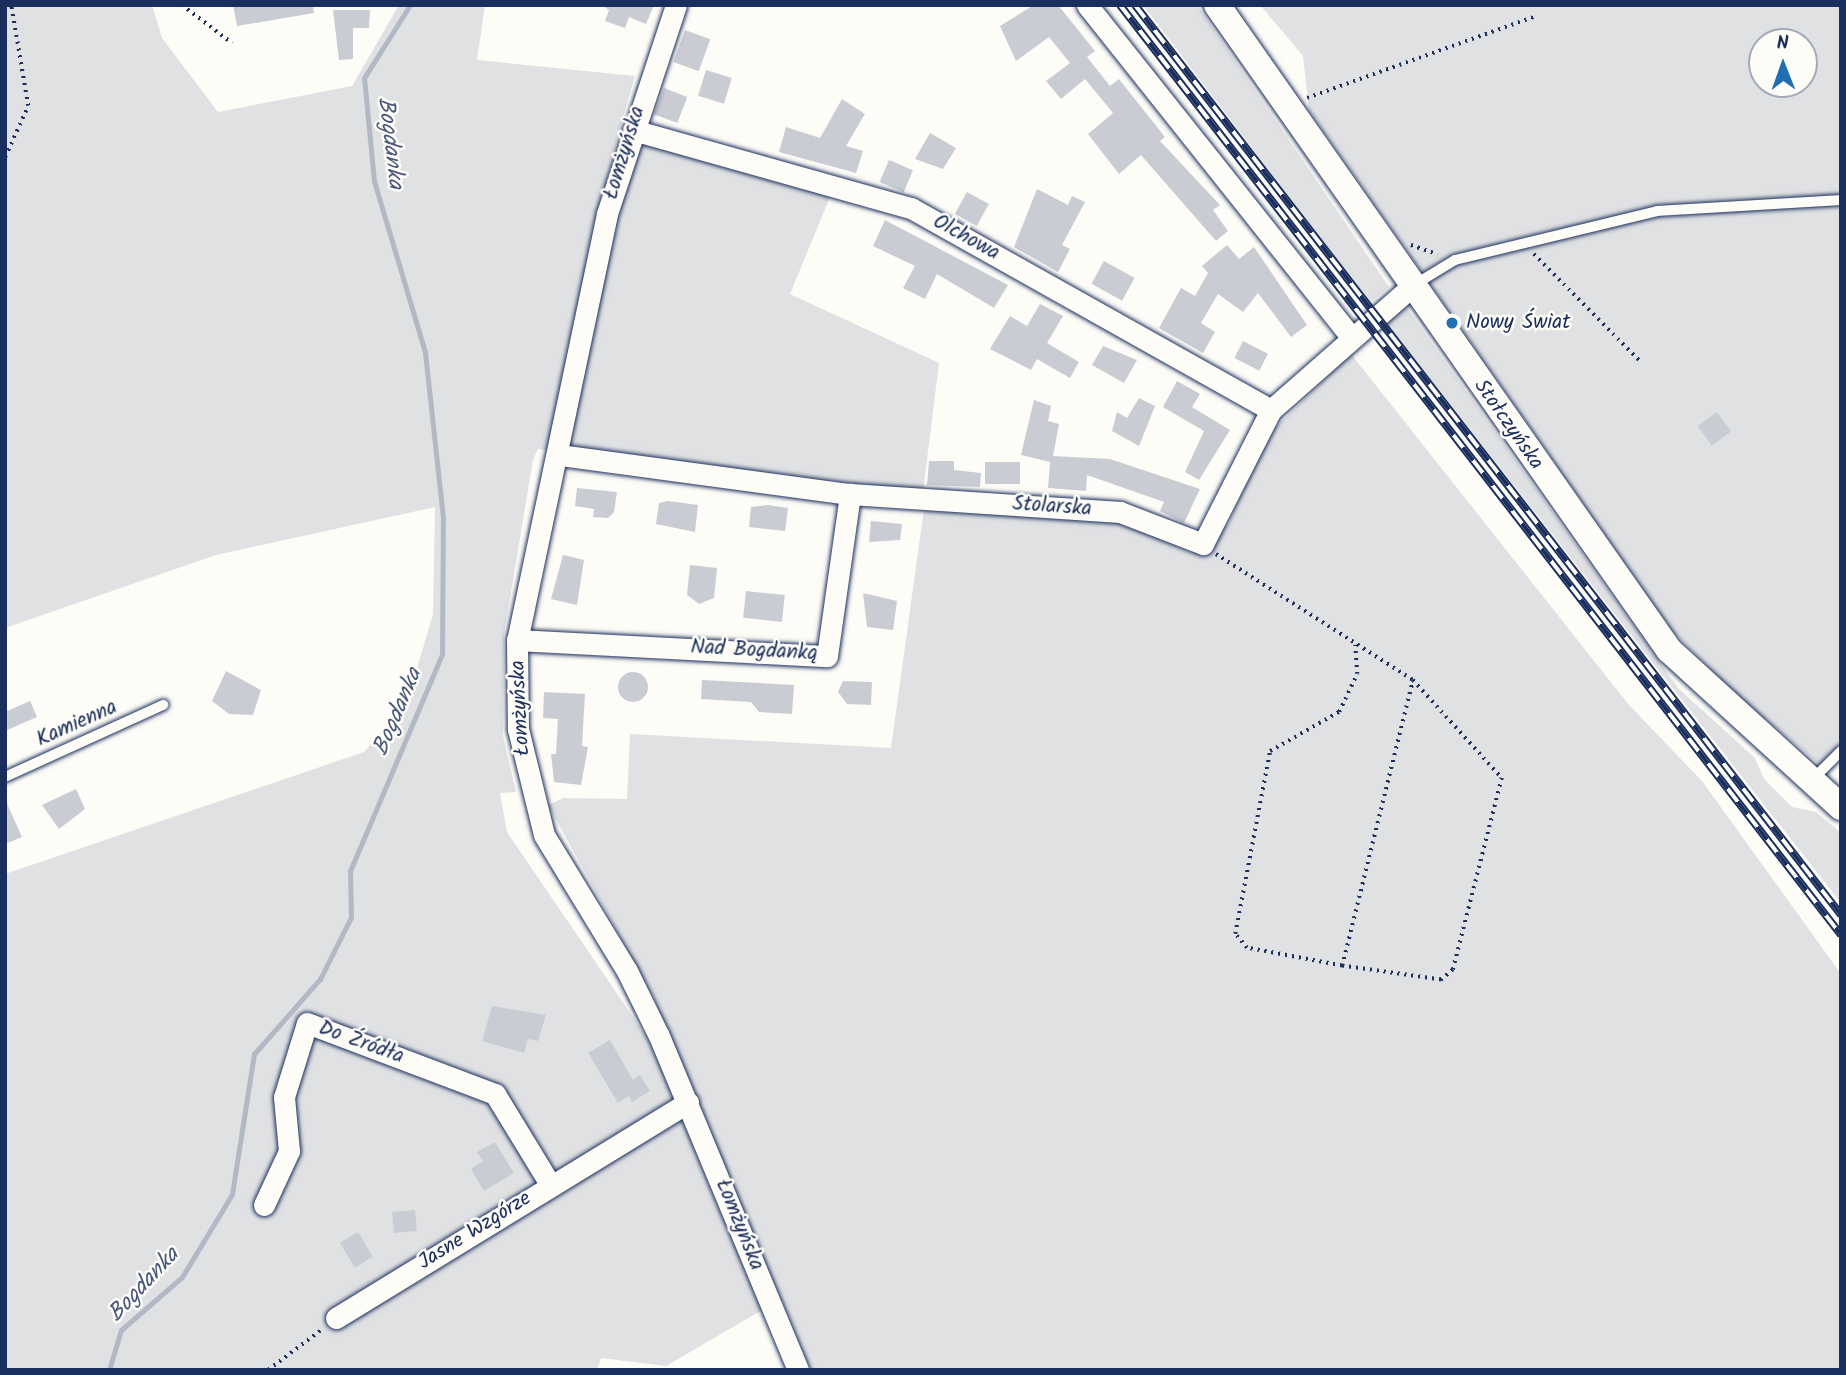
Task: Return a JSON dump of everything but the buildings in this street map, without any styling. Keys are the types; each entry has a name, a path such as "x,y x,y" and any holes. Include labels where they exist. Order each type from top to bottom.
{"street":[{"name":"Łomżyńska","path":"676,5 607,214 560,455 517,640 519,729 534,811 627,971 688,1102 798,1370"},
{"path":"1087,5 1351,337"},
{"name":"Stołczyńska","path":"1217,5 1675,658 1841,807"},
{"name":"Olchowa","path":"633,130 911,208 1272,410"},
{"path":"1203,544 1272,410 1351,337 1412,286"},
{"name":"Stolarska","path":"560,455 850,494 1120,512 1203,544"},
{"name":"Nad Bogdanką","path":"517,640 827,656 850,494"},
{"name":"Do Źródła","path":"264,1205 289,1151 284,1097 307,1023 495,1094 550,1184"},
{"name":"Jasne Wzgórze","path":"336,1318 550,1184 688,1102"}],"lane":[{"path":"1412,286 1455,260 1657,211 1841,200"},
{"name":"Kamienna","path":"5,777 163,705"},
{"path":"1811,781 1841,751"}],"path":[{"path":"5,157 27,106 11,5"},
{"path":"182,5 232,43"},
{"path":"1286,105 1536,16"},
{"path":"1401,243 1455,260"},
{"path":"1512,245 1562,277 1641,362"},
{"path":"1203,544 1258,586 1413,680 1502,778 1453,970 1441,980 1342,966 1247,948 1235,934 1270,751 1339,712 1357,674 1355,645"},
{"path":"1342,966 1413,680"},
{"path":"268,1370 336,1318"}],"shaded area":[{"path":"5,5 152,5 162,38 218,112 352,86 399,5 485,5 477,60 635,76 618,134 830,197 790,294 939,363 923,492 538,449 533,460 504,634 503,736 516,792 500,793 507,832 650,1042 764,1309 666,1366 601,1358 597,1370 5,1370 5,874 364,752 407,702 433,614 435,507 216,555 5,628"},
{"path":"1143,5 1197,5 1389,287 1370,303"},
{"path":"1260,5 1841,5 1841,748 1823,767 1732,691 1672,630 1309,110 1303,56"},
{"path":"1404,304 1678,688 1755,758 1764,779 1792,807 1816,812 1841,833 1841,903 1385,321"},
{"path":"1351,354 1629,705 1702,781 1841,974 1841,1370 811,1370 653,996 548,805 564,798 627,799 630,734 891,748 924,509 1132,524 1188,552 1205,550 1229,523 1266,437"}],"waterway":[{"name":"Bogdanka","path":"109,1370 121,1330 182,1277 232,1194 254,1054 320,979 351,917 350,871 442,654 443,518 425,352 374,181 364,78 410,5"}],"railway":[{"path":"1120,5 1841,935"},
{"path":"1135,5 1841,915"}],"place":[{"name":"Nowy Świat","path":"1452,323"}]}
